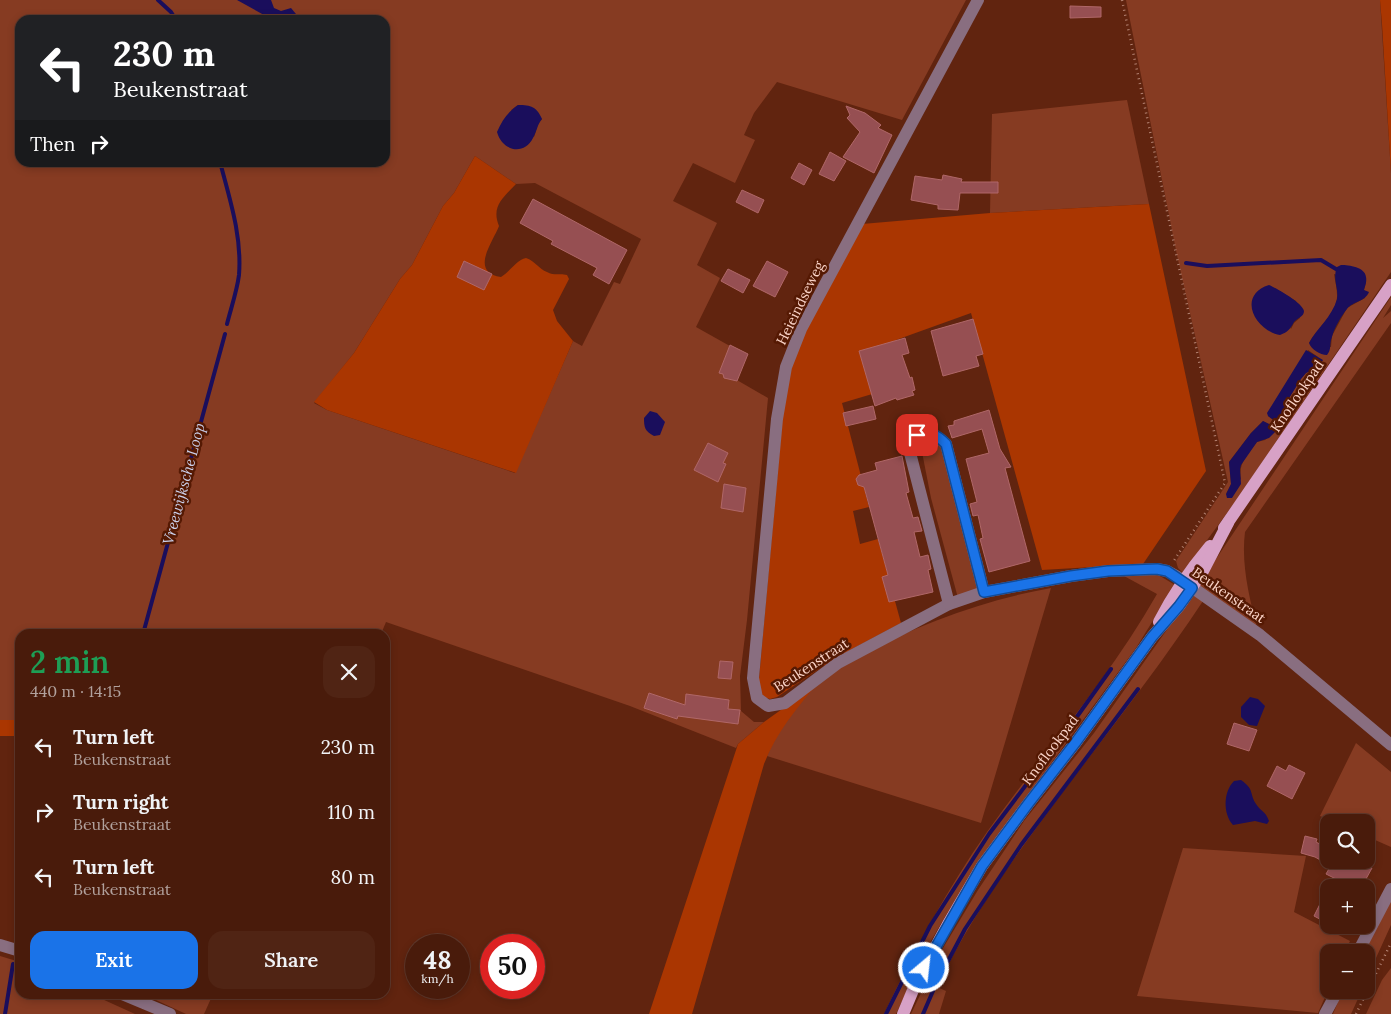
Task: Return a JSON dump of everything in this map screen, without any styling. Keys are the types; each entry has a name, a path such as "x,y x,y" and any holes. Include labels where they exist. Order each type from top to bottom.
{"main road":[{"name":"Knoflookpad","path":"903,1014 925,966 982,866 1076,742 1152,637 1179,606 1187,584 1391,285"}],"street":[{"name":"Heieindseweg","path":"768,706 757,698 753,678 776,419 786,367 801,329 978,0"},
{"path":"949,604 910,449 911,441 917,435 930,433 938,436 946,444 984,592"},
{"name":"Beukenstraat","path":"768,706 785,703 838,663 949,604 984,592 1071,576 1108,571 1157,569 1167,571 1242,621 1391,745"},
{"path":"1362,944 1391,888"},
{"path":"0,945 15,950"},
{"path":"134,999 170,1014"},
{"path":"1325,1014 1333,999"}],"path":[{"path":"1122,0 1225,483 1167,571"},
{"path":"1356,1014 1391,943"}],"shaded area":[{"path":"0,0 966,0 902,120 777,82 754,113 744,135 755,140 735,183 693,163 673,201 717,223 697,265 720,278 696,327 737,350 723,372 768,398 740,676 741,711 754,722 764,722 738,744 736,748 630,706 386,622 383,629 15,629 15,720 0,720","holes":["518,105 542,119 538,124 534,137 511,110","475,156 516,184 535,183 641,239 620,284 614,282 582,346 573,341 515,473 327,410 314,403 354,353 400,279 412,265 443,206 454,193"]},
{"path":"237,0 271,0 274,8 281,11 291,8 297,15 264,15"},
{"path":"1126,0 1380,0 1391,173 1391,272 1235,502 1183,573 1178,568 1176,561 1228,482 1177,255","holes":["1334,274 1366,282 1365,298 1347,308 1332,336 1331,347 1309,343 1334,308 1337,295","1273,287 1296,301 1300,318 1291,329","1308,350 1318,357 1319,367 1306,373 1301,378 1286,403 1286,412 1280,427 1265,440 1257,442 1242,463 1241,479 1226,494 1231,484 1229,462 1251,433 1263,421 1275,427 1279,426 1268,416 1268,413"]},
{"path":"1380,0 1391,0 1391,173 1382,24"},
{"path":"1127,100 1149,204 990,213 992,114"},
{"path":"518,105 527,105 533,108 542,119 529,144 519,149 514,149 503,143 497,132 511,110"},
{"path":"475,156 516,184 503,198 497,208 496,213 499,226 486,256 486,269 491,274 501,277 519,261 526,258 544,271 552,274 567,275 569,279 553,310 557,321 573,341 516,473 327,410 314,402 354,353 400,279 412,265 443,206 454,193"},
{"path":"1149,204 1206,471 1143,564 1042,570 971,313 896,340 884,348 879,392 842,403 869,507 853,511 860,544 878,539 901,623 837,657 777,697 770,699 762,697 758,690 787,367 862,224 990,213"},
{"path":"1341,265 1352,266 1363,271 1366,279 1364,290 1369,292 1365,298 1350,306 1345,312 1334,330 1329,353 1324,355 1314,349 1309,343 1335,305 1337,299 1336,271 1337,267"},
{"path":"1269,285 1294,300 1304,311 1303,315 1285,333 1280,335 1271,332 1263,326 1253,312 1254,296 1259,290"},
{"path":"1391,297 1391,305 1383,318 1391,311 1391,323 1245,532 1245,568 1257,628 1198,586"},
{"path":"1306,350 1323,360 1319,367 1306,373 1301,379 1286,403 1284,419 1280,427 1269,438 1257,442 1241,465 1241,484 1232,498 1227,498 1226,494 1231,484 1229,462 1251,433 1263,421 1275,427 1279,426 1267,413"},
{"path":"650,411 657,413 665,422 660,435 654,436 646,429 644,418"},
{"path":"937,437 940,438 978,590 958,598 931,498 921,447 926,441"},
{"path":"1150,574 1160,576 1175,585 1136,648 985,853 928,946 896,1014 884,1014 932,921 972,854 1008,803 1097,686 1157,594 1124,576"},
{"path":"1051,588 981,823 767,756 782,728 803,699 821,680 842,666 904,634 976,606"},
{"path":"1192,594 1203,601 1155,670 1016,856 966,933 937,987 946,991 939,1014 911,1014 940,953 978,890 1024,821 1094,733"},
{"path":"817,684 794,712 764,764 692,1014 649,1014 738,744 764,722"},
{"path":"1250,697 1258,699 1265,706 1257,726 1249,725 1241,717 1241,707"},
{"path":"0,720 15,720 15,736 0,736"},
{"path":"1356,743 1391,772 1391,847 1375,840 1375,814 1321,814"},
{"path":"1241,780 1248,786 1256,804 1266,815 1269,821 1267,824 1255,821 1233,825 1227,815 1226,797 1230,786 1234,781"},
{"path":"1183,848 1306,856 1294,912 1320,925 1320,934 1336,934 1350,941 1349,944 1320,944 1320,999 1324,999 1318,1013 1137,996"},
{"path":"1391,889 1391,925 1375,960 1375,944 1364,944 1369,934 1375,934 1375,922"},
{"path":"0,956 15,960 15,999 102,999 135,1014 0,1014"},
{"path":"1391,968 1391,1014 1366,1014 1373,999 1375,999 1382,980"},
{"path":"154,999 211,999 204,1014 186,1014"},
{"path":"1339,999 1358,999 1351,1014 1333,1014"}],"building":[{"path":"1070,6 1101,7 1101,17 1070,18"},
{"path":"846,106 865,113 881,125 878,128 892,135 874,173 843,157 860,132 847,118 850,115"},
{"path":"830,152 846,161 834,181 819,174"},
{"path":"799,163 812,170 804,185 791,178"},
{"path":"943,175 962,179 961,182 998,182 998,193 960,193 958,210 938,209 938,205 911,200 915,176 942,180"},
{"path":"742,190 764,200 758,213 736,202"},
{"path":"533,199 627,250 609,284 593,275 597,268 551,244 553,241 520,223"},
{"path":"464,261 492,274 484,290 457,277"},
{"path":"767,261 788,272 775,297 753,286"},
{"path":"728,269 750,280 743,293 721,281"},
{"path":"973,319 983,354 976,356 979,366 943,376 931,331"},
{"path":"905,338 909,353 902,355 910,378 912,377 915,390 912,391 914,395 897,400 896,398 875,406 859,351"},
{"path":"730,345 748,354 737,381 724,378 723,374 719,373"},
{"path":"873,406 876,419 846,426 843,413"},
{"path":"989,410 1000,449 1011,467 1005,468 1030,561 989,572 980,539 983,538 978,515 973,516 970,504 977,502 966,459 989,453 982,429 952,438 948,426 954,425 954,421"},
{"path":"708,443 728,453 723,463 726,464 718,482 694,470"},
{"path":"902,456 909,492 906,493 913,518 918,517 922,531 914,532 920,557 928,555 931,569 928,570 933,592 889,602 882,577 888,575 864,487 858,485 856,479 859,475 877,470 875,463"},
{"path":"724,484 746,488 743,512 721,508"},
{"path":"720,661 733,662 731,679 718,678"},
{"path":"649,693 685,705 686,694 729,700 728,709 740,710 738,724 678,716 677,719 644,708"},
{"path":"1234,723 1257,730 1249,751 1227,744"},
{"path":"1289,765 1305,773 1292,799 1267,786 1277,766 1286,771"},
{"path":"1305,836 1317,839 1316,842 1320,844 1320,860 1301,853"},
{"path":"1329,869 1371,869 1366,879 1336,879 1326,874"},
{"path":"1320,904 1320,919 1314,916"}],"waterway":[{"name":"Vreewijksche Loop","path":"158,0 173,15"},
{"name":"Vreewijksche Loop","path":"221,167 239,246 239,275 227,324"},
{"path":"1186,263 1207,266 1321,260 1336,269"},
{"name":"Vreewijksche Loop","path":"144,629 225,334"},
{"path":"886,1014 930,926 989,834 1111,669"},
{"path":"939,978 965,929 1021,845 1138,689"},
{"name":"Vreewijksche Loop","path":"5,1014 13,964"},
{"path":"923,1014 936,984"}],"route":[{"path":"917,435 930,433 938,436 946,444 984,592 1108,571 1157,569 1167,571 1192,588 1152,637 1076,742 982,866 924,968"}]}
